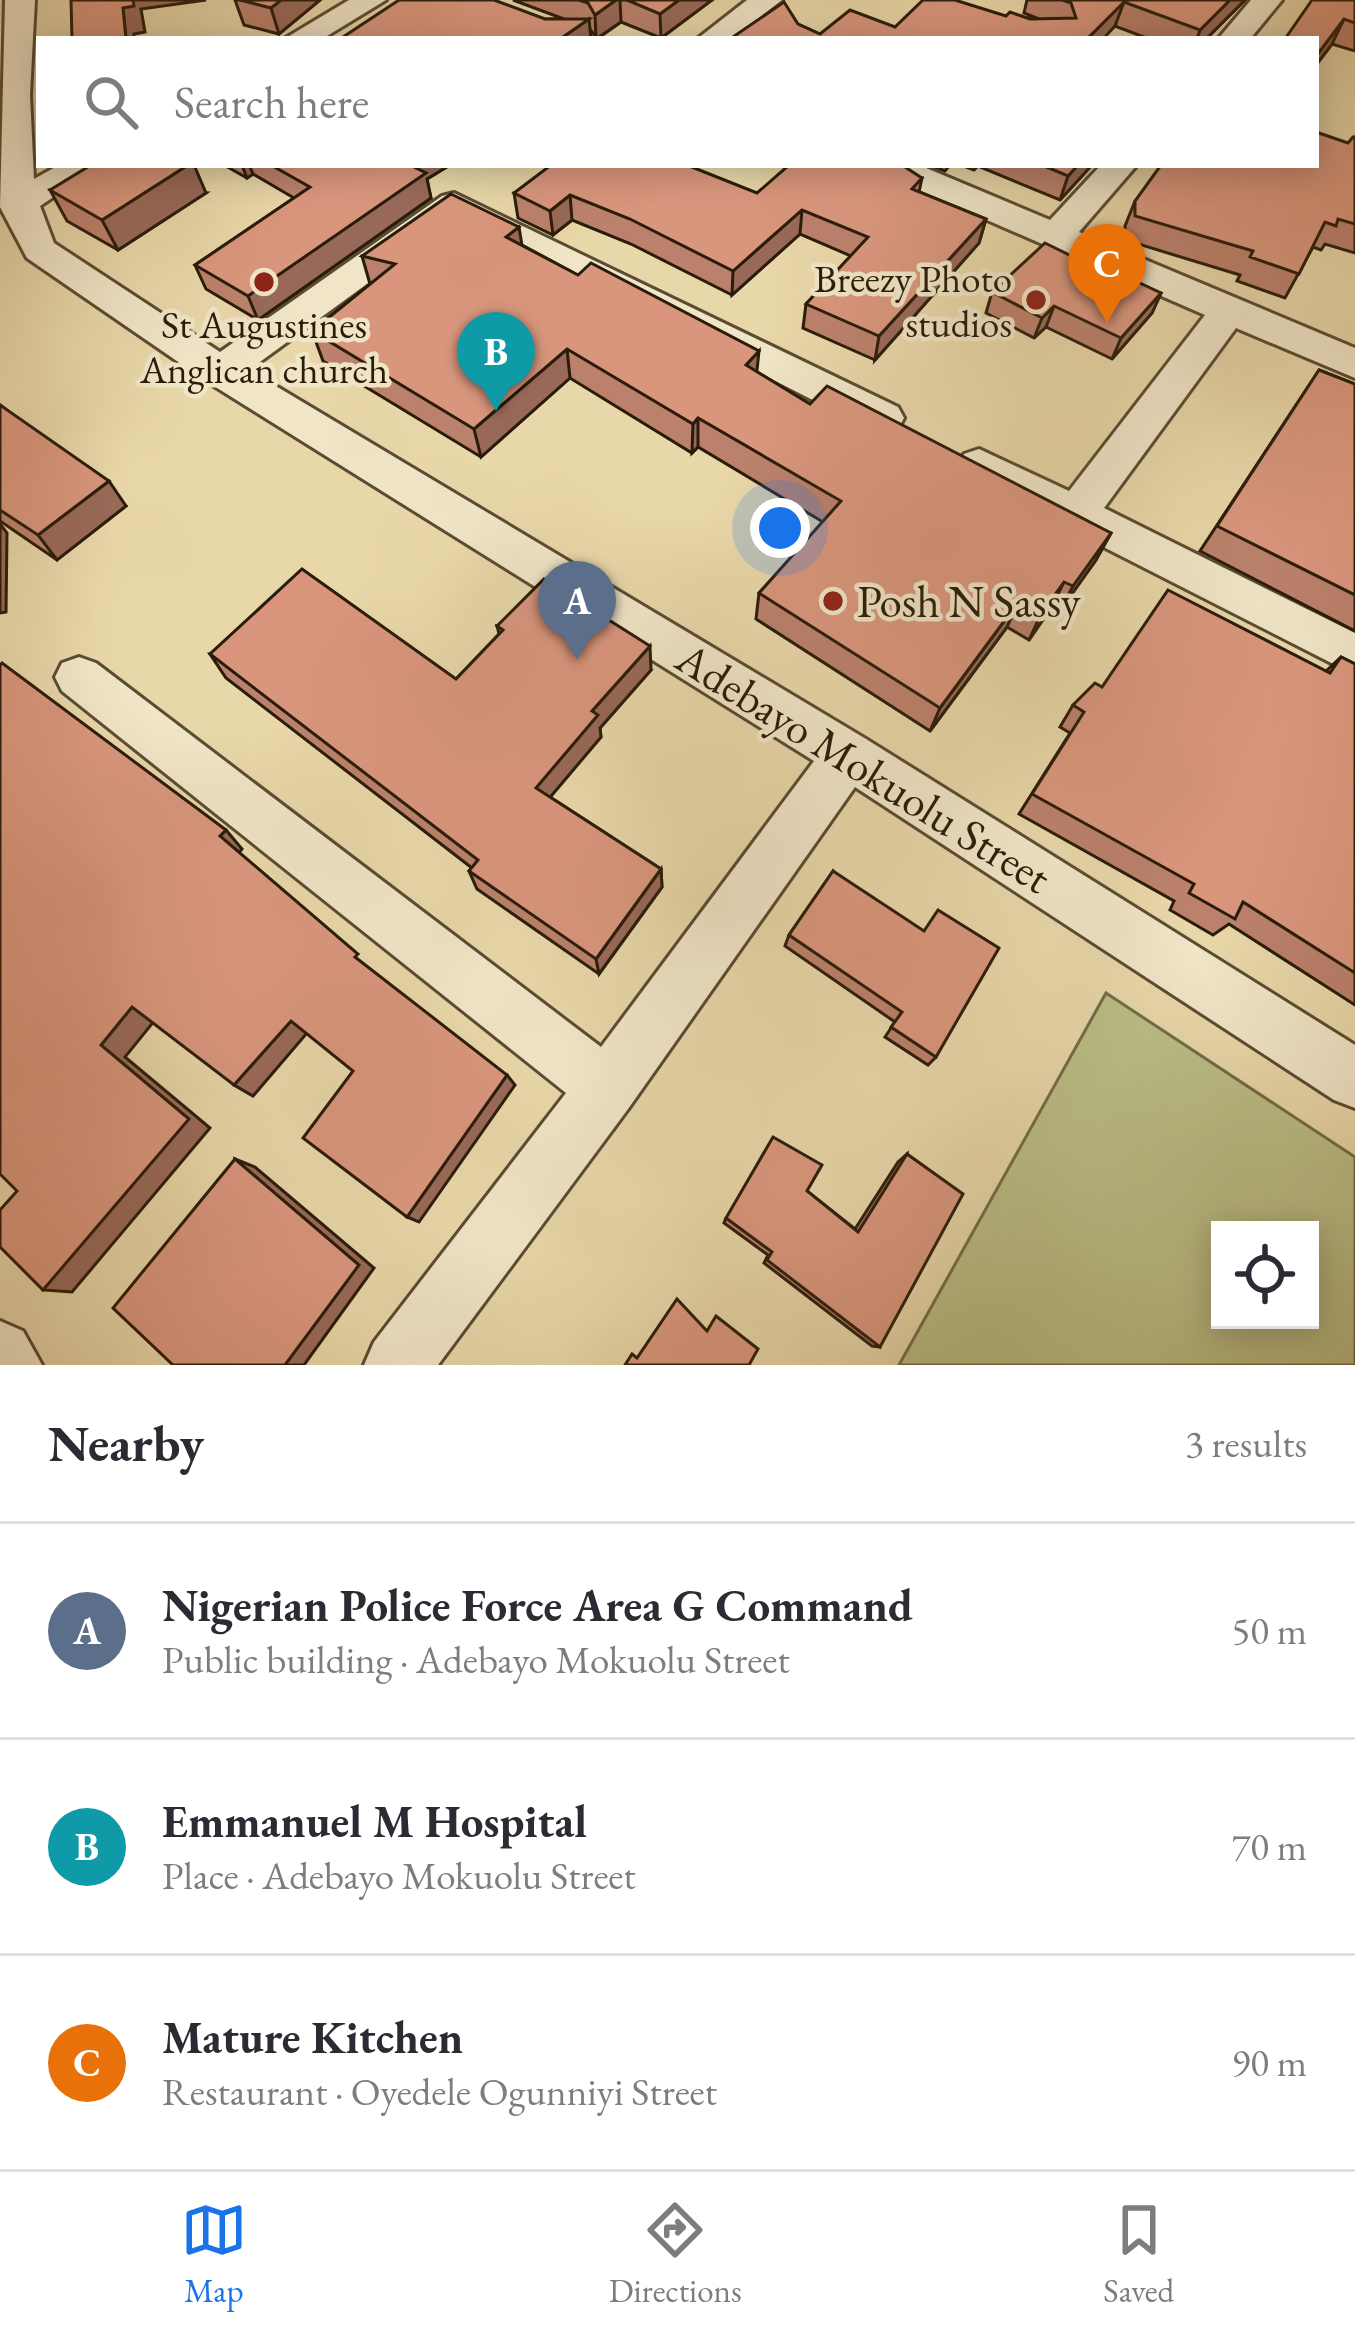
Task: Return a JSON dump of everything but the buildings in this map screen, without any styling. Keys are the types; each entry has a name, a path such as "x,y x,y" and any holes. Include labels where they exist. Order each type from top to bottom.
{"street":[{"path":"20,0 11,196 77,168"},
{"path":"305,36 371,0"},
{"path":"716,36 766,0"},
{"path":"1236,36 1267,0"},
{"path":"896,168 1355,364"},
{"path":"1057,235 1117,168"},
{"name":"Adebayo Mokuolu Street","path":"11,196 24,229 40,250 220,371 848,755 1355,1079"},
{"path":"220,371 448,208 460,206 1355,655"},
{"path":"1076,514 1229,311"},
{"path":"79,677 607,1088"},
{"path":"397,1365 607,1088 848,755"},
{"path":"0,1354 9,1365"}],"green space":[{"path":"1106,993 1355,1157 1355,1365 899,1365"}],"place":[{"name":"St Augustines Anglican church","path":"264,282"},
{"name":"Breezy Photo studios","path":"1036,300"},
{"name":"Mature Kitchen","path":"1107,323"},
{"name":"Emmanuel M Hospital","path":"496,411"},
{"name":"Posh N Sassy","path":"833,601"},
{"name":"Nigerian Police Force Area G Command","path":"577,660"}]}
